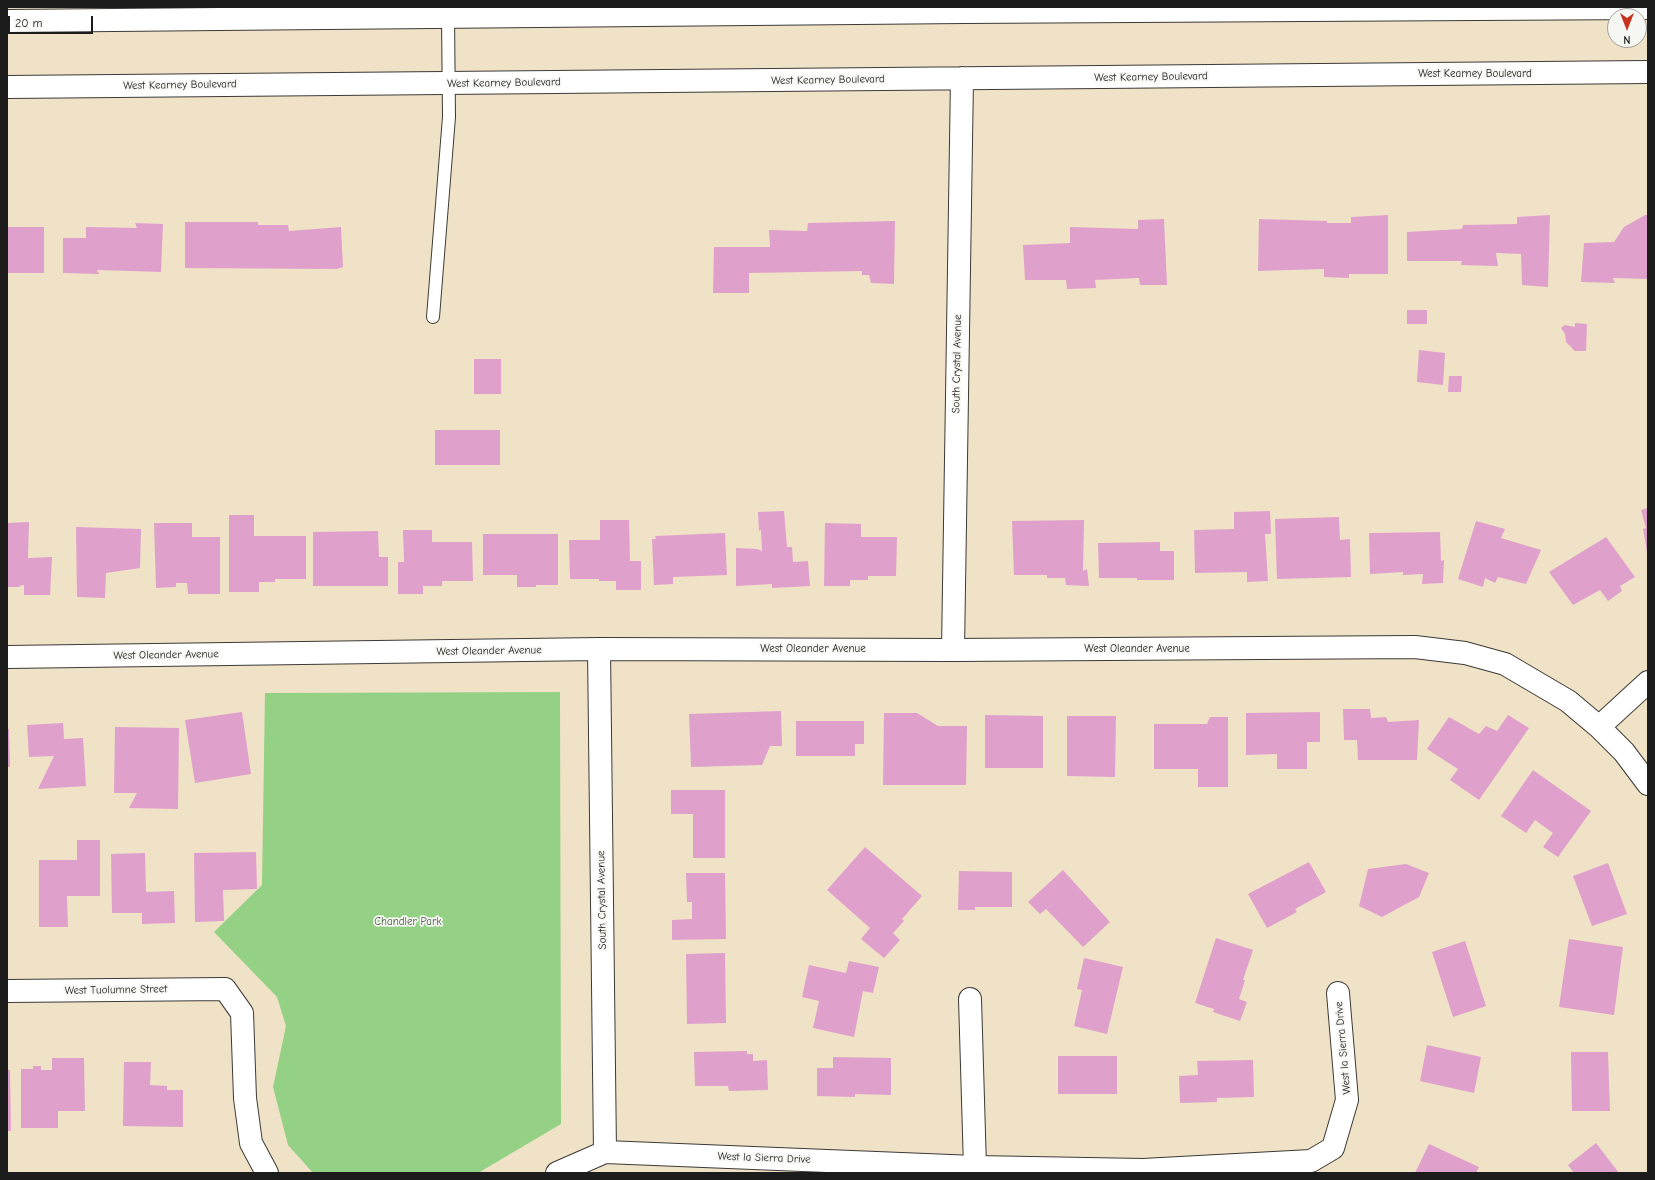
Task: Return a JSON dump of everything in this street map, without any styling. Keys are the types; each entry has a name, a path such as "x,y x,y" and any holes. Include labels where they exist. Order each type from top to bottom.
{"street":[{"path":"7,20 448,16 506,12 1648,8"},
{"name":"West Kearney Boulevard","path":"7,87 1648,72"},
{"name":"South Crystal Avenue","path":"953,650 962,78"},
{"name":"West Oleander Avenue","path":"7,657 599,649 953,650 1430,648 1465,653 1505,664 1568,701 1624,752 1648,784"},
{"name":"South Crystal Avenue","path":"599,649 605,1152"},
{"path":"1598,727 1648,682"},
{"name":"West Tuolumne Street","path":"7,991 225,989 242,1012 245,1098 252,1143 266,1173"},
{"name":"West la Sierra Drive","path":"557,1173 605,1152 975,1167 1143,1170 1311,1161 1333,1148 1347,1100 1338,993"},
{"path":"970,999 975,1167"}],"lane":[{"path":"433,317 449,117 450,83 448,16"}],"green space":[{"name":"Chandler Park","path":"560,692 561,1124 478,1173 313,1173 288,1145 273,1087 286,1026 277,997 214,932 262,885 265,693"}],"building":[{"path":"1388,215 1388,274 1349,274 1349,278 1324,277 1324,269 1258,271 1259,219 1351,223 1351,217"},
{"path":"1550,215 1548,287 1522,285 1521,254 1496,253 1498,266 1461,265 1462,261 1407,261 1407,232 1462,229 1463,225 1517,224 1517,217"},
{"path":"1645,215 1648,215 1648,279 1613,278 1615,283 1581,282 1584,243 1614,242 1624,227"},
{"path":"1164,219 1167,285 1140,285 1139,278 1095,280 1096,288 1067,289 1066,280 1025,280 1023,245 1070,243 1070,227 1138,229 1138,220"},
{"path":"895,221 894,284 871,283 869,275 862,275 862,271 749,273 749,293 713,293 714,247 770,247 769,230 807,231 808,223"},
{"path":"185,222 258,222 258,225 288,225 289,231 341,227 343,267 337,269 185,268"},
{"path":"135,223 163,224 161,272 97,270 99,274 63,273 63,238 86,238 86,227 137,228"},
{"path":"7,227 44,227 44,273 7,273"},
{"path":"1407,310 1427,310 1427,324 1407,324"},
{"path":"1575,323 1587,324 1586,351 1575,351 1566,342 1565,334 1561,328 1565,325 1575,327"},
{"path":"1419,350 1445,353 1443,385 1417,382"},
{"path":"474,359 501,359 501,394 474,394"},
{"path":"1449,376 1462,376 1461,392 1448,392"},
{"path":"435,430 500,430 500,465 435,465"},
{"path":"1648,508 1647,552 1643,529 1646,528 1641,510"},
{"path":"784,511 787,547 792,547 793,562 808,561 810,586 772,588 772,584 736,586 736,548 757,549 762,551 758,512"},
{"path":"1270,511 1271,534 1265,534 1268,581 1247,582 1247,572 1195,573 1194,530 1234,529 1234,512"},
{"path":"229,515 254,515 254,536 306,536 306,579 275,579 275,582 259,582 259,592 229,592"},
{"path":"1339,517 1340,540 1350,539 1351,577 1277,579 1275,519"},
{"path":"600,520 629,520 630,561 641,561 641,590 616,590 616,581 599,581 599,579 570,579 569,540 600,540"},
{"path":"1084,520 1083,571 1087,569 1089,586 1066,585 1065,578 1047,578 1047,575 1014,575 1012,521"},
{"path":"1476,521 1505,529 1501,538 1541,550 1526,584 1498,577 1495,583 1485,578 1483,587 1458,579"},
{"path":"29,522 28,558 52,557 50,595 24,595 24,585 19,586 20,587 7,587 7,523"},
{"path":"154,523 192,523 192,537 220,537 220,594 188,594 187,583 176,583 176,587 156,588"},
{"path":"825,523 861,524 861,537 897,537 896,576 868,576 868,580 850,580 850,586 824,586"},
{"path":"76,527 141,529 140,568 106,573 105,598 77,597"},
{"path":"403,530 432,530 432,542 472,542 473,581 442,581 442,586 423,586 423,594 398,594 398,562 404,562"},
{"path":"378,531 379,557 388,557 388,586 313,586 313,532"},
{"path":"1440,532 1441,561 1444,560 1443,583 1422,584 1423,574 1403,575 1403,572 1370,574 1369,533"},
{"path":"725,533 727,575 673,577 673,584 654,585 652,539 656,539 655,536"},
{"path":"483,534 558,534 558,585 517,587 517,575 483,575"},
{"path":"1606,537 1635,577 1620,586 1622,591 1608,601 1600,590 1573,605 1549,572"},
{"path":"1160,542 1160,551 1174,551 1174,580 1099,578 1098,543"},
{"path":"1343,709 1370,709 1371,718 1386,717 1388,722 1419,720 1417,760 1358,760 1357,740 1344,740"},
{"path":"781,711 782,746 770,746 762,765 691,767 689,714"},
{"path":"242,712 251,774 195,783 185,720"},
{"path":"1320,712 1320,742 1307,742 1307,769 1277,769 1277,754 1246,755 1246,713"},
{"path":"884,713 917,713 938,726 967,726 966,785 883,785"},
{"path":"985,715 1043,716 1043,768 985,768"},
{"path":"1508,715 1529,728 1479,800 1450,780 1458,769 1427,749 1449,717 1479,734 1486,726 1497,731"},
{"path":"1067,716 1116,716 1115,777 1067,776"},
{"path":"1210,717 1228,717 1228,787 1198,787 1198,769 1154,769 1154,724 1207,724"},
{"path":"796,721 864,721 864,744 855,744 855,756 796,756"},
{"path":"63,723 64,739 83,738 86,786 38,789 54,756 29,757 27,725"},
{"path":"115,727 179,728 178,809 129,808 137,793 114,793"},
{"path":"7,729 9,729 10,767 7,767"},
{"path":"1533,770 1591,811 1558,857 1543,847 1553,833 1535,820 1526,833 1501,816"},
{"path":"671,790 725,790 725,858 693,858 693,814 671,814"},
{"path":"77,840 100,840 100,896 67,896 68,927 39,927 39,860 77,860"},
{"path":"865,847 922,896 902,919 904,921 893,933 900,940 884,958 861,939 870,928 827,890"},
{"path":"256,852 257,889 223,890 224,921 195,922 194,853"},
{"path":"145,853 146,892 174,891 175,923 142,924 142,913 112,913 111,854"},
{"path":"1309,862 1326,892 1295,909 1297,912 1267,928 1248,894"},
{"path":"1608,863 1627,914 1592,926 1573,876"},
{"path":"1406,864 1429,873 1419,897 1382,917 1359,906 1368,869"},
{"path":"1063,870 1110,922 1083,947 1046,909 1040,914 1028,902"},
{"path":"959,871 1012,872 1012,907 975,907 975,910 958,910"},
{"path":"686,873 725,873 726,939 672,940 672,920 692,919 692,902 687,902"},
{"path":"1216,938 1253,950 1243,980 1245,980 1239,999 1247,1002 1240,1021 1213,1012 1214,1009 1195,1003"},
{"path":"1569,939 1623,947 1614,1015 1559,1007"},
{"path":"1465,941 1486,1006 1453,1017 1432,952"},
{"path":"725,953 726,1023 687,1024 686,954"},
{"path":"1084,958 1123,967 1107,1034 1074,1026 1082,990 1077,989"},
{"path":"849,961 879,967 873,993 863,991 854,1037 813,1028 819,1001 802,997 809,965 846,973"},
{"path":"1427,1045 1481,1057 1474,1093 1420,1081"},
{"path":"747,1051 747,1054 753,1054 753,1061 767,1060 768,1090 729,1091 728,1086 695,1086 694,1052"},
{"path":"1571,1052 1608,1052 1610,1111 1572,1111"},
{"path":"1058,1056 1117,1056 1117,1094 1058,1094"},
{"path":"833,1057 891,1058 891,1095 855,1094 855,1097 817,1096 817,1068 833,1068"},
{"path":"52,1058 84,1058 85,1111 58,1111 58,1128 21,1128 21,1069 33,1069 33,1066 41,1066 41,1070 52,1070"},
{"path":"1253,1060 1254,1097 1217,1098 1217,1102 1180,1103 1179,1076 1198,1075 1197,1061"},
{"path":"124,1062 151,1062 150,1085 167,1086 167,1090 183,1090 183,1127 123,1126"},
{"path":"7,1070 10,1070 11,1131 7,1131"},
{"path":"1596,1143 1619,1173 1574,1173 1568,1165"},
{"path":"1429,1144 1479,1167 1476,1173 1415,1173"}]}
